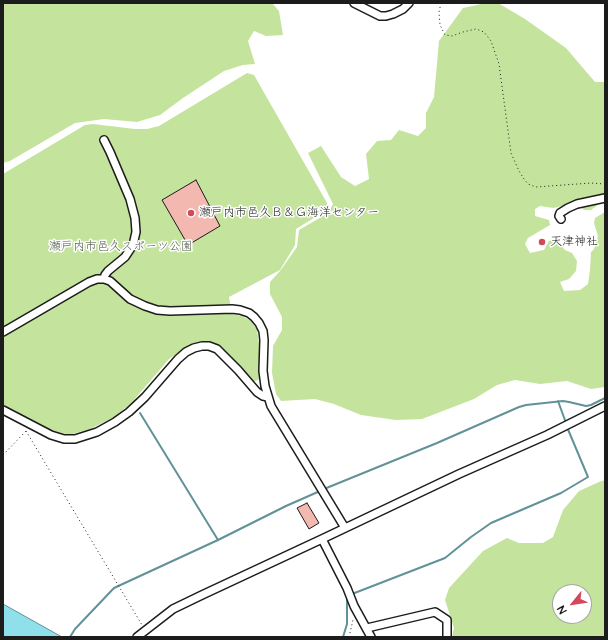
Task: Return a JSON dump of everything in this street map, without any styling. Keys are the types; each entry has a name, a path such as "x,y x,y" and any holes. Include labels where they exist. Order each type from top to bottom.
{"street":[{"path":"354,3 380,16 386,16 403,9 410,3"},
{"path":"104,140 130,199 135,218 136,232 133,245 125,257 108,271 104,279"},
{"path":"561,219 558,216 568,208 578,204 605,198"},
{"path":"3,332 89,282 97,279 110,281 130,298 145,306 158,310 240,310 249,313 259,323 263,331 263,371 265,386 271,406 345,528"},
{"path":"3,410 51,435 64,439 75,439 97,432 129,412 145,397 186,352 202,346 209,346 217,349 257,392 268,397"},
{"path":"137,637 173,609 459,474 547,435 605,406"},
{"path":"322,539 354,606 372,637"},
{"path":"367,628 435,612 447,620 447,637"}],"path":[{"path":"440,3 440,25 445,35 452,36 463,32 476,30 484,32 491,41 499,64 511,153 519,172 528,184 536,187 591,183 605,184"},
{"path":"3,455 26,431 120,590 146,630"},
{"path":"349,637 354,617 354,606"}],"green space":[{"path":"3,3 272,3 279,11 283,35 266,36 254,31 248,41 255,64 243,65 224,71 160,115 137,122 104,119 75,123 10,161 3,163"},
{"path":"486,3 498,3 525,19 566,48 595,82 605,82 605,193 599,204 591,210 584,210 575,202 553,208 540,206 535,209 535,216 549,220 550,225 528,238 525,244 530,253 544,250 549,241 555,239 565,250 572,253 577,261 576,271 569,279 560,282 564,291 580,290 588,284 591,252 594,249 598,236 594,223 595,218 605,212 605,387 591,389 567,381 540,384 515,380 497,385 474,399 422,419 396,420 361,415 334,404 315,399 281,401 276,394 272,373 273,346 282,330 282,317 270,294 270,282 297,247 299,230 328,213 333,204 308,153 321,146 341,177 355,186 369,179 366,154 377,141 391,140 399,130 418,136 426,128 426,113 434,97 439,41 463,8"},
{"name":"瀬戸内市邑久スポーツ公園","path":"247,73 254,75 327,203 327,210 296,229 295,245 280,270 229,297 232,314 242,316 251,321 257,330 260,379 253,382 218,345 210,342 199,342 182,350 169,359 133,401 116,416 90,429 69,435 50,430 3,407 3,174 85,125 93,124 135,129 147,129 159,126"},
{"path":"605,480 605,637 452,637 454,628 445,600 449,588 483,551 507,538 519,543 543,543 553,537 563,510 579,491"}],"water":[{"path":"3,604 62,637 3,637"}],"building":[{"name":"瀬戸内市邑久Ｂ＆Ｇ海洋センター","path":"196,180 220,226 188,245 162,200"},
{"path":"307,503 319,523 309,529 297,508"}],"waterway":[{"path":"324,489 437,443 519,407 563,401 586,406 605,398"},
{"path":"558,401 566,423"},
{"path":"140,413 218,540"},
{"path":"352,594 445,558 491,523 561,493 588,477 567,427"},
{"path":"70,637 75,629 114,588 320,491"},
{"path":"343,637 347,624 348,597"}],"place":[{"name":"瀬戸内市邑久Ｂ＆Ｇ海洋センター","path":"191,213"},
{"name":"天津神社","path":"542,242"}]}
